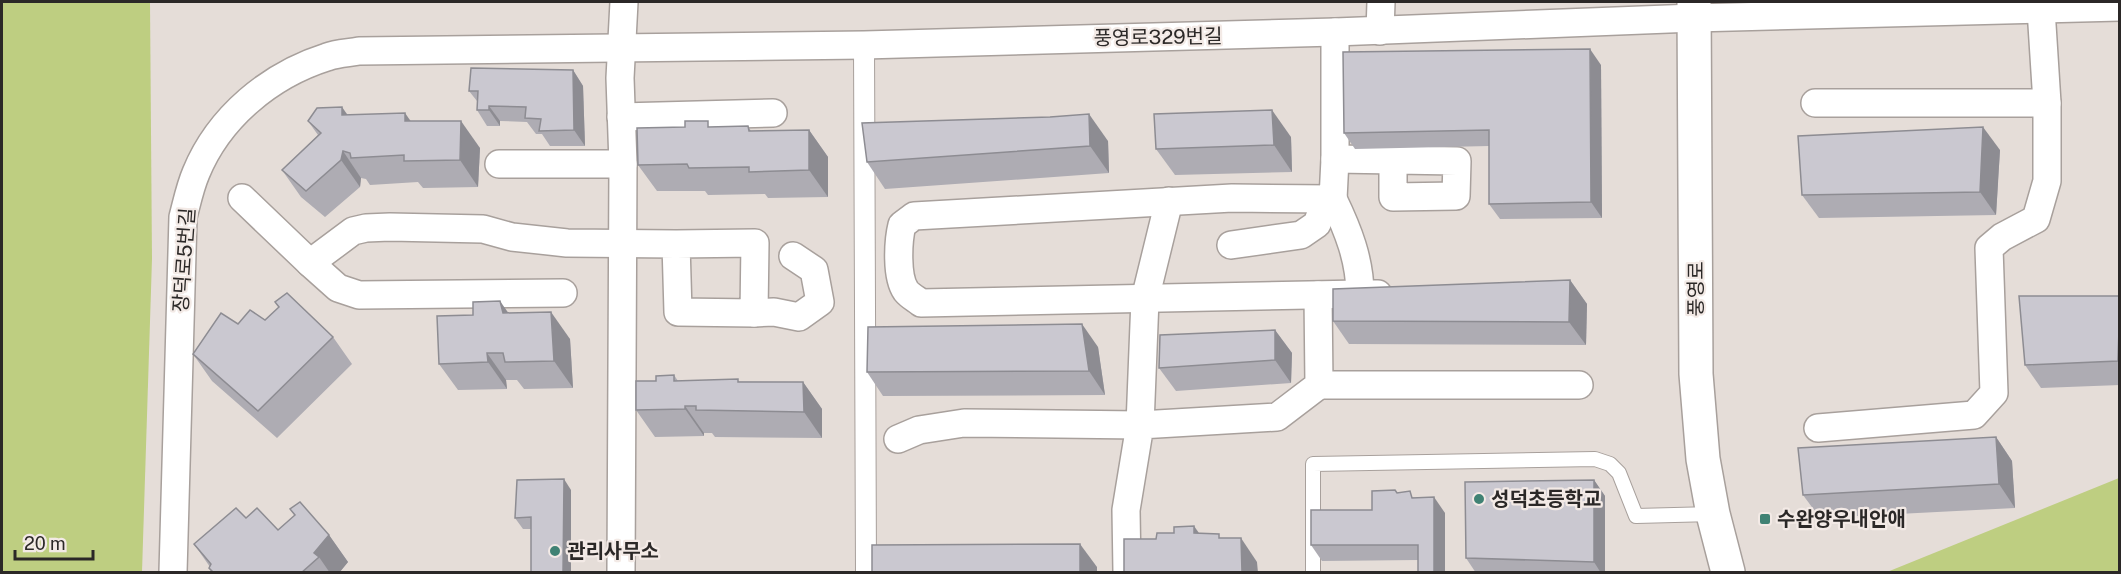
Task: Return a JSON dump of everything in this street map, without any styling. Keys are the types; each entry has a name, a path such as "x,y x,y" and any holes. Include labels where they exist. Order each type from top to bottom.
{"main road":[{"name":"풍영로","path":"1694,10 1696,374 1703,459 1713,514 1728,573"}],"street":[{"path":"621,573 623,164 621,48 624,2"},
{"path":"1380,31 1381,2"},
{"path":"1818,428 1974,415 1994,393 1989,248 2002,237 2036,219 2047,181 2047,103 2053,6"},
{"name":"풍영로329번길","path":"621,48 864,45 1380,31 1694,10 2120,7"},
{"path":"1231,245 1301,235 1317,224 1330,199 1335,159 1335,32"},
{"path":"864,45 866,573"},
{"name":"장덕로5번길","path":"173,573 183,217 196,172 207,151 233,114 255,94 298,69 328,56 359,51 621,48"},
{"path":"1815,103 2047,103"},
{"path":"621,117 773,113"},
{"path":"1335,159 1393,160"},
{"path":"500,164 623,164"},
{"path":"242,198 338,288 359,295 563,293"},
{"path":"1330,199 1232,198 914,216 902,225 899,239 901,277 905,289 921,303 1407,293"},
{"path":"1330,199 1348,231 1360,274 1360,294"},
{"path":"1127,573 1126,510 1140,425 1145,298 1168,201"},
{"path":"310,263 353,231 366,228 483,229 544,242 755,243 754,313"},
{"path":"676,244 678,312 774,312 799,317 820,302 814,270 793,256"},
{"path":"1318,295 1319,385"},
{"path":"898,439 918,430 964,423 1140,425 1277,417 1319,385 1579,385"}],"lane":[{"path":"1313,573 1313,464 1595,459 1610,464 1618,473 1636,516 1713,514"}],"green space":[{"path":"2,2 150,2 152,259 142,572 2,572"},
{"path":"2119,478 2119,572 1887,572"}],"building":[{"path":"1590,49 1591,202 1489,204 1489,130 1344,133 1343,52"},
{"path":"471,68 573,70 574,130 539,131 541,119 525,118 526,107 489,106 489,110 477,110 478,91 469,91"},
{"path":"342,107 342,115 405,113 405,121 461,121 460,160 404,161 404,155 351,158 350,153 343,151 341,160 306,191 282,170 321,133 308,121 317,108"},
{"path":"1272,110 1274,145 1156,149 1154,114"},
{"path":"1089,114 1090,146 867,162 862,123 1050,117"},
{"path":"685,121 708,121 708,127 748,126 749,131 809,130 809,170 749,172 749,167 689,168 687,164 638,165 637,128 685,127"},
{"path":"1983,127 1980,192 1802,195 1798,136"},
{"path":"1570,280 1569,322 1333,321 1333,289"},
{"path":"287,293 333,337 258,411 193,354 221,313 238,324 250,310 265,320 279,307 275,302"},
{"path":"2019,296 2120,296 2118,361 2025,365"},
{"path":"500,301 503,313 551,312 554,361 505,362 503,353 487,353 488,362 439,364 437,316 473,315 473,302"},
{"path":"1082,324 1089,371 867,372 868,327"},
{"path":"1275,330 1275,360 1159,368 1160,335"},
{"path":"674,375 674,381 738,379 738,382 803,382 804,412 696,410 696,406 685,406 685,409 636,410 636,381 656,381 656,376"},
{"path":"1996,437 1999,484 1803,495 1798,448"},
{"name":"관리사무소","path":"564,479 563,573 531,573 531,517 515,518 517,480"},
{"path":"1594,480 1594,562 1466,558 1465,482"},
{"path":"1395,490 1397,493 1410,491 1412,498 1434,497 1434,573 1418,573 1418,545 1311,545 1311,510 1372,510 1372,491"},
{"path":"300,502 329,535 314,553 319,557 301,573 214,573 209,568 211,564 194,544 236,508 246,518 257,508 278,530 295,515 290,509"},
{"path":"1194,526 1194,533 1219,534 1219,538 1241,538 1242,573 1124,573 1124,539 1156,539 1157,533 1174,533 1174,527"},
{"path":"1080,544 1080,573 872,573 872,545"}],"place":[{"name":"성덕초등학교","path":"1479,499"},
{"name":"수완양우내안애","path":"1765,519"},
{"name":"관리사무소","path":"555,551"}]}
